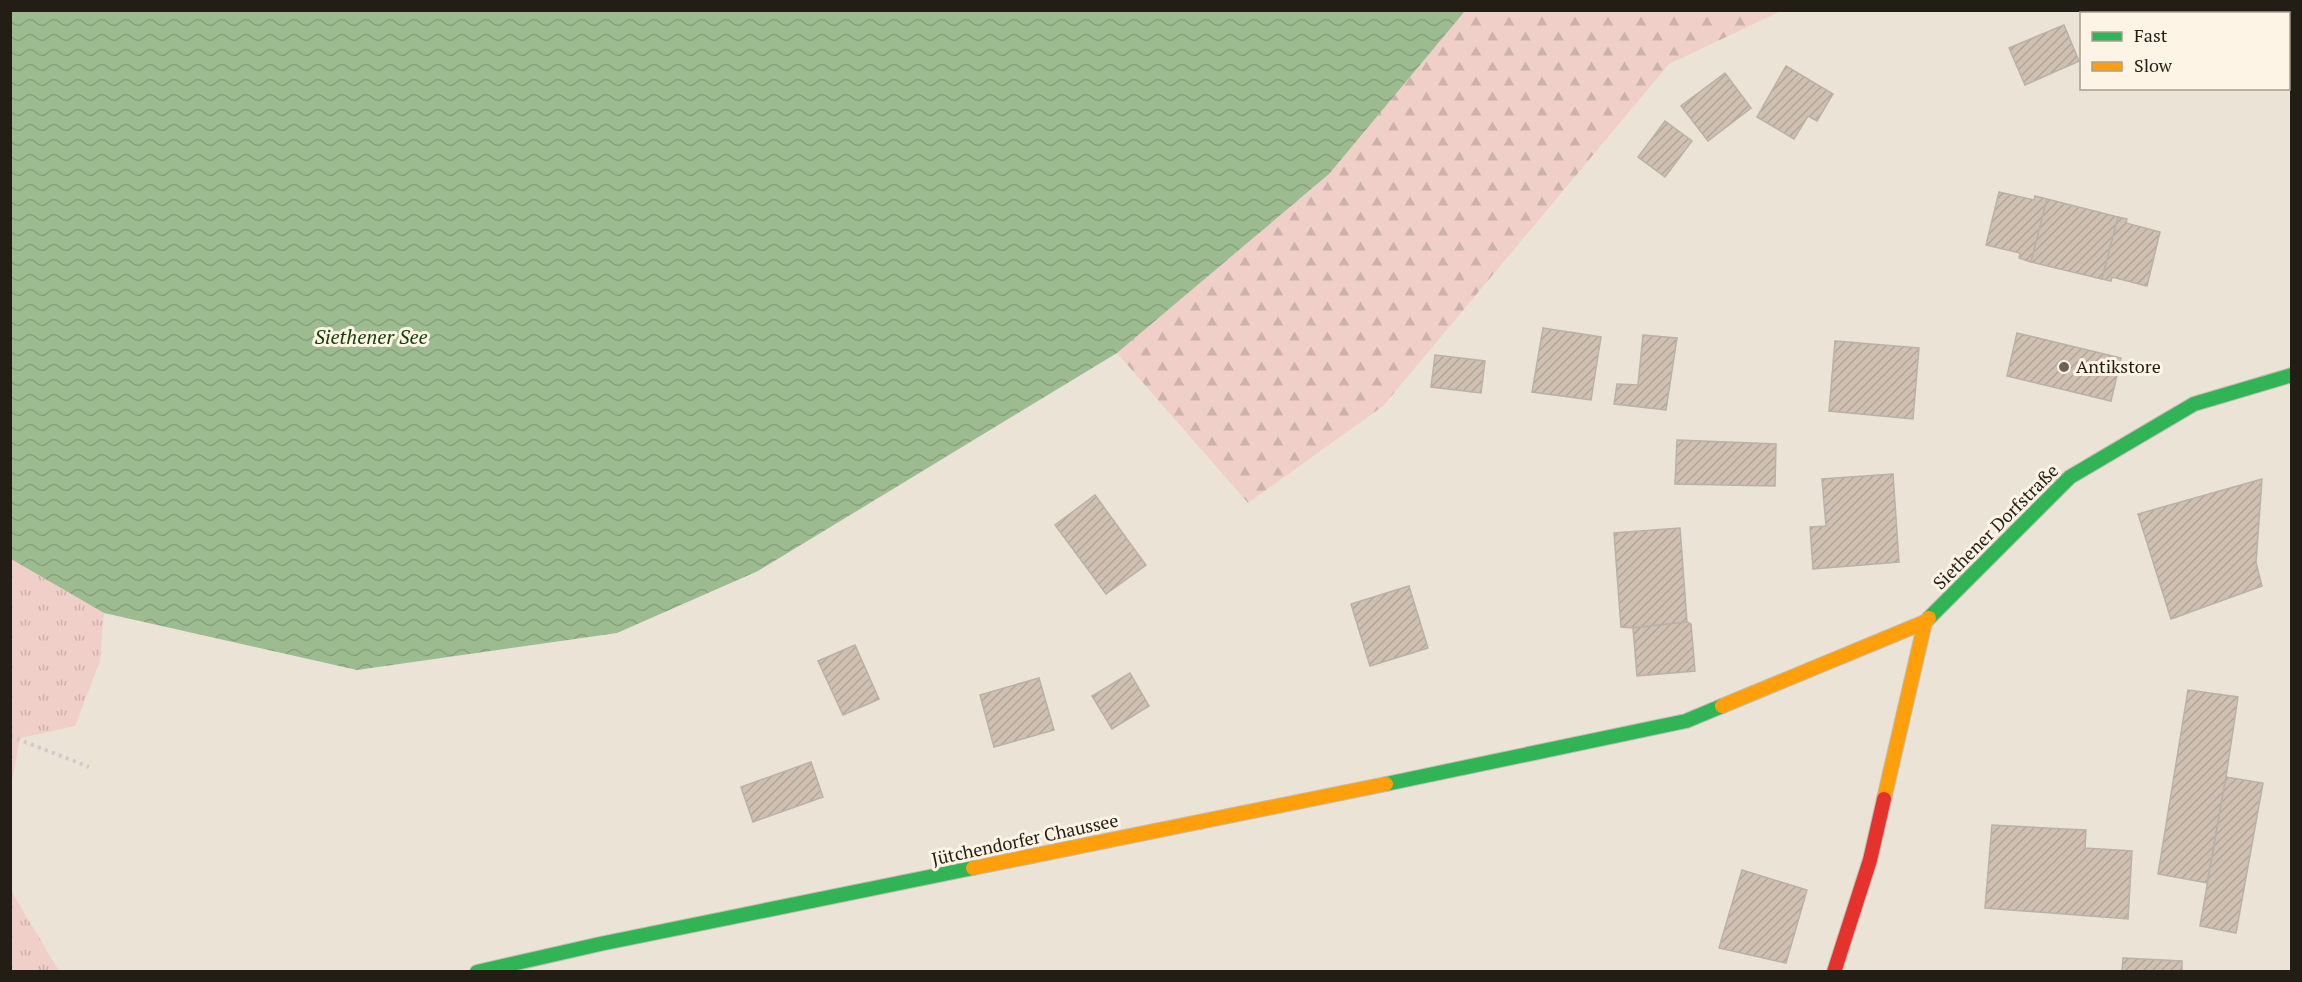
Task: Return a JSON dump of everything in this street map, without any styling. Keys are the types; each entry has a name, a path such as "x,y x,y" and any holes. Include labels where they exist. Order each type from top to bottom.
{"main road":[{"name":"Siethener Dorfstraße","path":"1580,743 1686,721 1925,622 2070,477 2194,404 2292,375"},
{"path":"1833,972 1870,860 1925,622"},
{"name":"Jütchendorfer Chaussee","path":"477,972 600,944 1580,743"}],"path":[{"path":"10,736 89,766"}],"green space":[{"path":"1465,11 1781,11 1669,64 1383,406 1248,503 1117,353 1329,174"},
{"path":"11,559 104,613 100,661 75,726 20,738 11,786"},
{"path":"11,890 16,899 59,971 11,971"}],"water":[{"name":"Siethener See","path":"11,10 1465,11 1329,174 1117,353 758,571 617,633 357,670 104,613 11,559"}],"building":[{"path":"2064,25 2079,61 2025,85 2009,48"},
{"path":"1786,66 1833,94 1817,121 1808,116 1794,139 1757,117"},
{"path":"1725,73 1751,108 1708,141 1681,106"},
{"path":"1665,121 1692,141 1665,177 1638,157"},
{"path":"1999,192 2034,200 2035,196 2047,199 2031,262 2019,258 2020,253 1986,245"},
{"path":"2047,199 2118,217 2102,279 2031,262"},
{"path":"2118,217 2127,219 2126,223 2160,232 2147,286 2112,277 2111,281 2102,279"},
{"path":"1543,328 1601,337 1591,400 1532,392"},
{"name":"Antikstore","path":"2017,333 2121,358 2111,401 2007,376"},
{"path":"1643,335 1677,338 1666,410 1614,404 1617,384 1638,385"},
{"path":"1835,341 1919,348 1913,419 1829,411"},
{"path":"1435,355 1485,361 1481,393 1431,387"},
{"path":"1677,440 1776,444 1775,486 1675,484"},
{"path":"1893,474 1899,562 1813,569 1810,527 1826,526 1822,479"},
{"path":"2262,479 2256,563 2262,586 2171,619 2138,514"},
{"path":"1095,495 1146,565 1106,594 1055,525"},
{"path":"1680,528 1687,622 1633,628 1621,627 1614,533"},
{"path":"1409,586 1428,648 1370,666 1351,604"},
{"path":"1687,622 1691,624 1695,671 1637,676 1633,628"},
{"path":"855,645 879,699 843,715 818,661"},
{"path":"1130,673 1149,706 1112,729 1092,696"},
{"path":"1039,678 1054,730 994,747 980,695"},
{"path":"2188,690 2238,697 2207,883 2158,874"},
{"path":"811,762 823,797 753,822 741,787"},
{"path":"2226,777 2263,783 2236,933 2200,926"},
{"path":"1992,825 2086,830 2085,848 2132,851 2128,919 1985,908"},
{"path":"1742,870 1807,890 1786,963 1719,948"},
{"path":"2123,958 2182,961 2182,972 2122,972"}],"traffic: fast":[{"path":"1929,618 2070,477 2194,404 2292,375"},
{"path":"1386,784 1686,721 1722,706"},
{"path":"477,972 600,944 973,868"}],"traffic: slow":[{"path":"1722,706 1925,622 1929,618"},
{"path":"1884,799 1925,622"},
{"path":"973,868 1386,784"}],"traffic: jam":[{"path":"1834,972 1870,860 1884,799"}],"place":[{"name":"Antikstore","path":"2064,367"}]}
